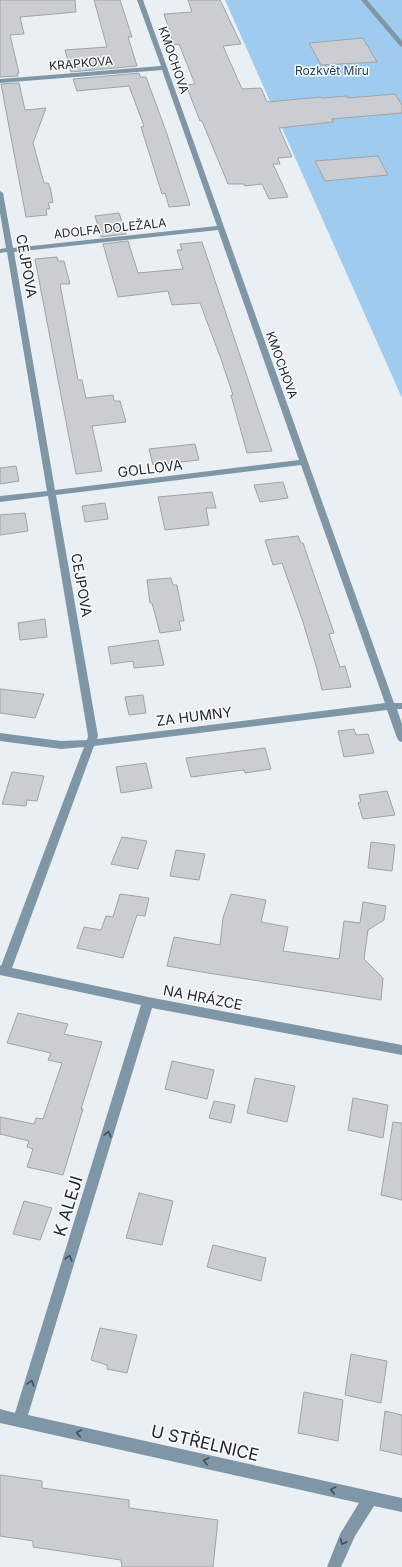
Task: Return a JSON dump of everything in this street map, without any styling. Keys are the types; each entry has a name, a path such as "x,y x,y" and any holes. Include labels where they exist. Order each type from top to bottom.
{"street":[{"name":"KMOCHOVA","path":"140,0 402,738"},
{"path":"364,0 402,45"},
{"name":"KRAPKOVA","path":"0,81 164,68"},
{"name":"CEJPOVA","path":"0,193 92,729 91,743 2,970"},
{"name":"ADOLFA DOLEŽALA","path":"0,251 221,228"},
{"name":"GOLLOVA","path":"0,499 304,462"},
{"name":"ZA HUMNY","path":"0,737 61,745 91,743 390,706 402,706"},
{"name":"NA HRÁZCE","path":"2,970 148,1002 402,1050"},
{"name":"K ALEJI","path":"20,1420 148,1002"},
{"name":"U STŘELNICE","path":"0,1416 402,1505"},
{"path":"334,1567 340,1547 354,1521 371,1498"}],"green space":[{"name":"Rozkvět Míru","path":"225,0 402,0 402,398"}],"building":[{"path":"0,0 75,0 76,12 20,17 24,34 10,35 19,73 17,73 18,76 0,77"},
{"path":"94,0 120,0 132,37 128,37 137,66 71,72 65,50 107,47"},
{"path":"188,0 220,0 241,44 223,46 242,89 261,88 267,102 321,97 347,96 348,98 395,94 402,105 402,113 332,119 333,122 279,128 292,157 278,158 280,164 273,164 288,197 269,199 262,184 245,186 244,184 228,184 186,85 195,84 179,44 174,45 164,14 192,12"},
{"path":"363,38 377,62 321,65 309,43"},
{"path":"139,73 140,77 146,77 167,134 190,205 169,207 165,193 162,194 141,127 144,126 129,86 77,91 73,79"},
{"path":"19,83 25,110 46,108 33,143 44,183 48,183 50,187 53,202 48,203 50,209 46,209 47,215 26,217 1,84"},
{"path":"378,156 388,175 325,181 315,161"},
{"path":"119,213 126,234 101,237 95,216"},
{"path":"128,241 138,273 183,269 177,250 182,250 180,244 202,242 272,451 247,453 231,395 233,395 200,303 172,305 168,291 118,297 103,244"},
{"path":"57,257 58,261 64,261 70,284 60,284 78,380 82,380 86,398 113,395 114,401 120,401 126,422 92,426 102,471 76,474 35,259"},
{"path":"195,444 199,460 153,465 149,449"},
{"path":"16,466 19,481 0,484 0,468"},
{"path":"283,482 288,498 260,502 254,485"},
{"path":"212,492 216,508 206,508 209,525 165,530 158,497"},
{"path":"105,503 108,519 85,522 82,506"},
{"path":"25,513 28,531 0,535 0,515"},
{"path":"298,536 301,543 303,543 334,633 329,634 340,667 345,666 351,687 322,690 303,622 282,563 273,565 265,540"},
{"path":"171,578 173,585 177,585 184,621 179,621 181,630 160,633 152,603 150,603 147,580"},
{"path":"45,619 47,637 20,640 18,623"},
{"path":"158,640 164,665 134,668 133,661 111,664 108,647"},
{"path":"0,689 44,694 35,718 0,713"},
{"path":"143,695 146,713 129,715 125,697"},
{"path":"354,729 356,735 368,734 374,753 344,757 338,731"},
{"path":"265,748 271,769 245,773 244,770 191,777 186,758"},
{"path":"146,763 152,788 121,793 116,767"},
{"path":"12,772 44,776 37,801 27,800 26,806 2,804"},
{"path":"387,791 395,815 363,819 358,803 361,802 359,795"},
{"path":"122,837 147,841 138,869 111,864"},
{"path":"371,842 395,845 392,871 368,868"},
{"path":"176,850 205,854 199,880 170,876"},
{"path":"120,894 149,898 145,916 137,915 123,958 77,948 84,927 101,930 106,916 113,917"},
{"path":"231,894 266,900 261,922 288,927 283,951 339,959 344,921 360,923 363,902 386,906 384,920 368,930 364,959 383,978 381,1000 167,966 174,937 220,945 223,918"},
{"path":"18,1013 68,1024 64,1034 102,1042 81,1109 83,1109 63,1175 27,1167 33,1149 27,1147 29,1141 0,1134 0,1117 34,1124 36,1118 43,1119 62,1063 48,1060 51,1053 7,1043"},
{"path":"172,1061 214,1070 207,1099 165,1089"},
{"path":"255,1078 295,1086 287,1122 247,1113"},
{"path":"353,1098 388,1105 383,1138 348,1130"},
{"path":"214,1101 235,1105 231,1123 209,1118"},
{"path":"393,1122 402,1123 402,1200 381,1195"},
{"path":"139,1193 173,1201 162,1245 126,1238"},
{"path":"24,1201 52,1208 40,1240 13,1234"},
{"path":"213,1245 266,1258 261,1281 207,1267"},
{"path":"100,1328 137,1335 127,1373 107,1369 107,1365 91,1360"},
{"path":"351,1354 387,1361 381,1403 345,1395"},
{"path":"304,1392 343,1400 338,1441 298,1433"},
{"path":"385,1411 402,1415 402,1455 380,1450"},
{"path":"0,1475 42,1481 42,1488 129,1500 129,1508 218,1520 213,1567 122,1567 121,1560 33,1547 33,1541 0,1536"}]}
